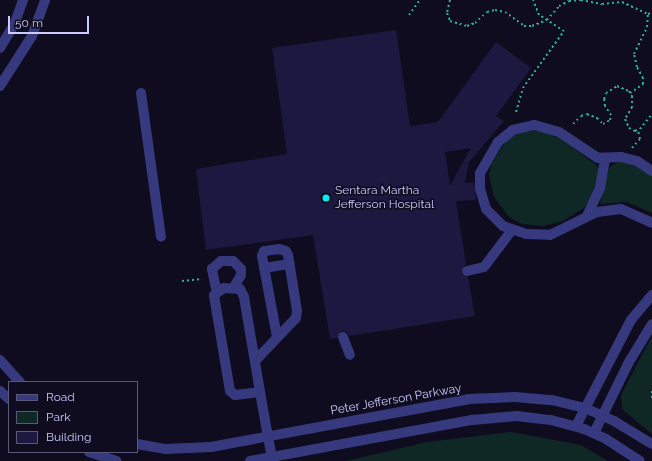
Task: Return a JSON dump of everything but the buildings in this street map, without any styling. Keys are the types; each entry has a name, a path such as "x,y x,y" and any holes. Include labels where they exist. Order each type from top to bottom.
{"street":[{"path":"0,48 14,25 24,0"},
{"path":"0,86 32,36 45,0"},
{"path":"141,93 161,237"},
{"path":"652,171 637,161 621,157 605,160 588,152 547,127 521,126 505,135 480,172 480,189 486,209 503,226 512,230 532,235 550,235 587,216 622,209 652,223"},
{"path":"587,216 600,188 605,160"},
{"path":"467,271 484,267 512,230"},
{"path":"255,361 276,337 293,323 297,311 290,264 286,251 279,249 264,251 262,256 276,337"},
{"path":"217,293 212,269 221,261 233,261 241,269 241,276 234,287"},
{"path":"264,268 290,264"},
{"path":"260,392 235,395 230,391 214,295 224,288 234,287 240,289 244,297 272,457"},
{"path":"576,426 631,320 652,295"},
{"path":"594,433 629,362 652,324"},
{"path":"347,339 350,355"},
{"path":"0,360 19,381"},
{"path":"0,390 8,398"},
{"name":"Peter Jefferson Parkway","path":"138,444 165,449 211,447 469,399 515,397 552,400 585,408 603,416 652,444"},
{"path":"250,461 472,420 517,416 551,420 576,426 594,433 640,461"},
{"path":"92,453 117,461"}],"path":[{"path":"409,15 420,0"},
{"path":"450,0 446,13 450,21 457,25 467,26 487,12 495,10 505,12 524,26 547,20 559,6 569,1 581,0 602,4 622,2 648,14 652,13"},
{"path":"516,112 523,88 564,31 539,15 533,0"},
{"path":"630,93 643,84 643,78 637,67 634,54 646,27 648,14"},
{"path":"572,124 581,116 587,114 597,118 603,124 606,123 611,115 605,106 606,93 618,86 630,93 633,102 625,119 629,128 638,130"},
{"path":"638,130 652,114"},
{"path":"632,148 640,140 638,130"},
{"path":"182,281 202,279"},
{"path":"652,390 652,399"}],"green space":[{"path":"540,130 563,140 595,164 599,169 600,179 590,200 584,208 563,221 543,226 522,224 509,217 494,197 489,176 491,165 506,140 523,131"},
{"path":"619,161 638,164 652,175 652,213 627,202 600,204 609,168"},
{"path":"652,336 652,434 622,409 621,395"},
{"path":"511,432 581,445 608,461 346,461 427,442"}],"place":[{"name":"Sentara Martha Jefferson Hospital","path":"326,198"}]}
